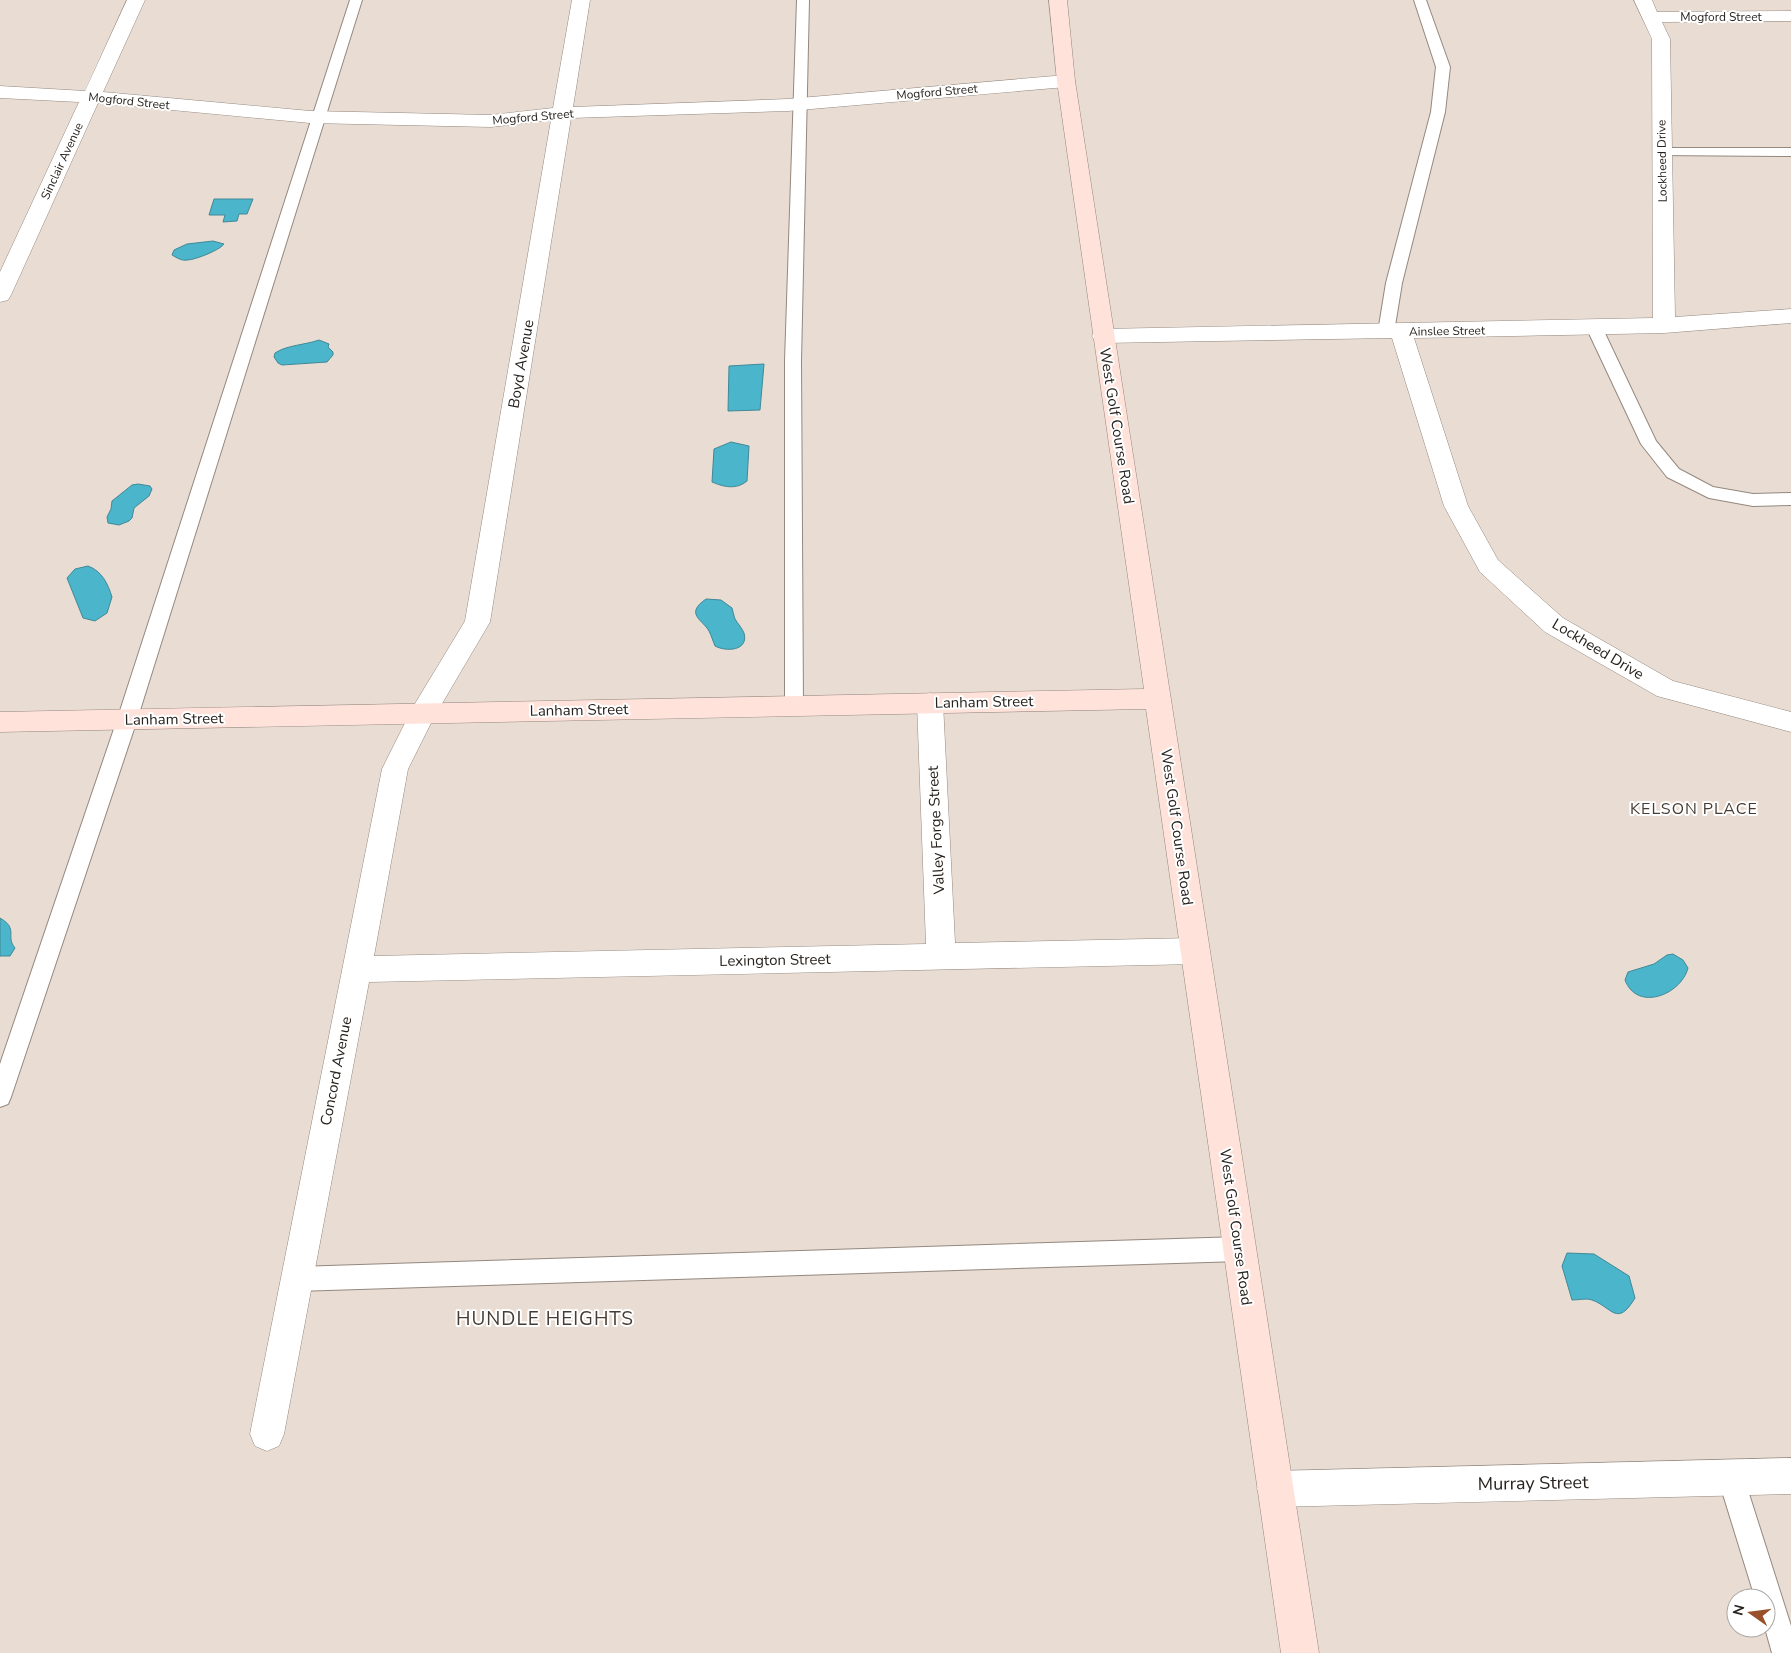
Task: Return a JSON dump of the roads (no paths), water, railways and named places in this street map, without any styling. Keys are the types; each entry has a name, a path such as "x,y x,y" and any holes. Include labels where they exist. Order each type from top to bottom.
{"main road":[{"name":"West Golf Course Road","path":"1058,0 1066,81 1103,336 1300,1653"},
{"name":"Lanham Street","path":"0,722 1158,698"}],"street":[{"name":"Sinclair Avenue","path":"0,295 136,0"},
{"name":"Boyd Avenue","path":"422,714 477,622 581,0"},
{"name":"Mogford Street","path":"1647,8 1791,16"},
{"name":"Lockheed Drive","path":"1647,8 1661,39 1664,326"},
{"name":"Mogford Street","path":"0,92 91,97 318,118 492,121 563,113 800,104 1066,81"},
{"name":"Ainslee Street","path":"1103,336 1664,326 1791,316"},
{"name":"Lockheed Drive","path":"1394,332 1456,506 1489,566 1554,625 1666,689 1791,722"},
{"name":"Valley Forge Street","path":"930,703 941,957"},
{"name":"Concord Avenue","path":"267,1434 395,769 422,714"},
{"name":"Lexington Street","path":"355,970 1195,951"},
{"name":"Murray Street","path":"1276,1490 1791,1476"}],"lane":[{"path":"0,1097 127,720 356,0"},
{"path":"794,706 793,361 804,0"},
{"path":"1394,332 1394,283 1438,112 1443,67 1420,0"},
{"path":"1662,152 1791,152"},
{"path":"1594,327 1649,444 1673,473 1709,492 1753,500 1791,499"},
{"path":"296,1279 1240,1249"},
{"path":"1731,1478 1786,1653"}],"water":[{"path":"214,199 253,199 247,214 239,214 237,221 223,222 225,215 209,215"},
{"path":"213,241 224,244 213,252 191,260 181,260 172,255 174,250 187,244"},
{"path":"319,340 329,344 328,347 333,352 333,355 327,362 282,365 274,357 275,353 285,348"},
{"path":"764,364 760,410 728,411 729,366"},
{"path":"731,442 749,446 747,481 734,487 712,482 714,449"},
{"path":"132,485 150,486 152,489 149,496 134,508 132,518 129,521 119,525 108,523 107,517 112,501"},
{"path":"88,566 104,578 112,597 107,613 95,621 83,618 67,578 75,569"},
{"path":"706,599 721,600 732,608 735,619 744,633 745,639 740,647 725,649 715,646 709,631 696,613 696,609"},
{"path":"0,918 9,926 12,944 15,948 10,956 0,956"},
{"path":"1673,954 1683,960 1688,968 1684,978 1677,986 1658,996 1648,997 1639,995 1631,990 1625,980 1628,972 1654,964 1667,955"},
{"path":"1567,1253 1594,1254 1629,1276 1635,1298 1629,1307 1619,1314 1592,1300 1572,1300 1562,1266"}],"district":[{"name":"KELSON PLACE","path":"1694,809"},
{"name":"HUNDLE HEIGHTS","path":"545,1319"}]}
